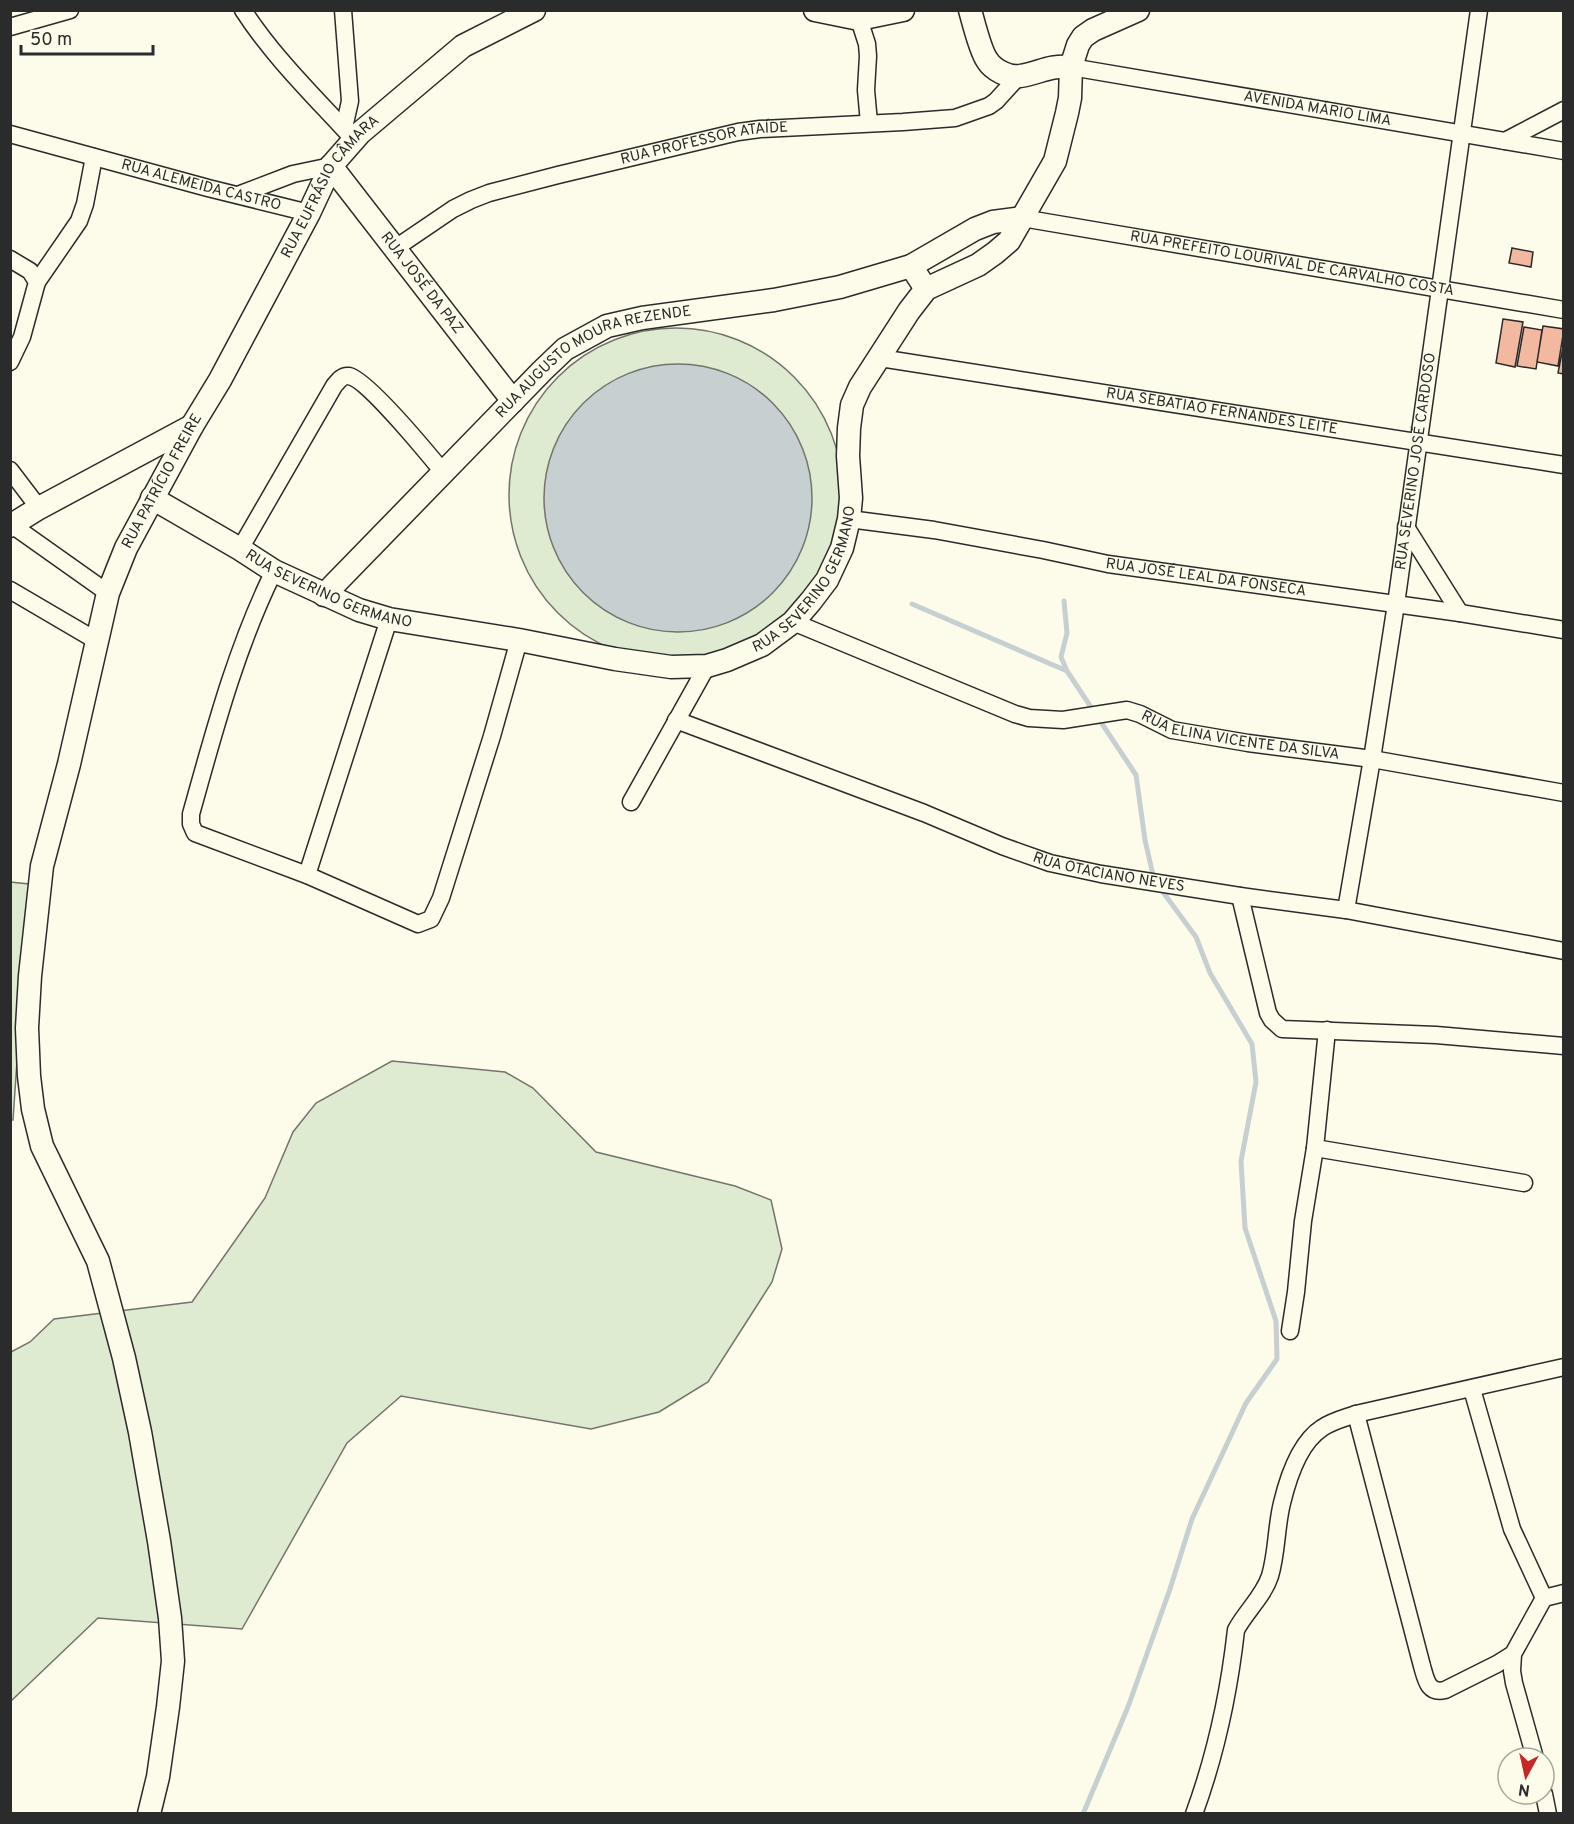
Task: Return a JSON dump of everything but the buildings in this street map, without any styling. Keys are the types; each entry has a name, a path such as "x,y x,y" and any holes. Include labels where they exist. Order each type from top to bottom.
{"street":[{"path":"10,27 70,10"},
{"path":"243,10 297,78 349,134"},
{"path":"342,10 350,100 349,134"},
{"path":"815,10 859,19 903,10"},
{"path":"970,10 986,60 1007,75 1018,77 1051,67 1071,67"},
{"path":"911,266 926,290 978,265 1009,241 1051,170 1059,149 1070,98 1071,67 1078,45 1083,37 1093,30 1138,10"},
{"name":"RUA SEVERINO JOSÉ CARDOSO","path":"1346,910 1396,604 1479,10"},
{"name":"RUA EUFRÁSIO CÂMARA","path":"192,426 220,380 349,134 463,46 531,11"},
{"path":"859,19 867,44 866,90 869,123"},
{"name":"AVENIDA MÁRIO LIMA","path":"1071,67 1563,151"},
{"name":"RUA PROFESSOR ATAÍDE","path":"394,249 445,214 471,200 533,181 738,132 955,118 989,106 1018,77"},
{"path":"1505,141 1563,110"},
{"name":"RUA ALEMEIDA CASTRO","path":"10,134 309,213"},
{"path":"10,362 22,337 37,282 79,221 85,204 94,157"},
{"path":"238,195 293,174 331,166"},
{"name":"RUA JOSÉ DA PAZ","path":"331,166 513,401"},
{"name":"RUA AUGUSTO MOURA REZENDE","path":"324,595 565,349 607,327 642,318 774,300 840,286 911,266 975,229 993,222 1022,218"},
{"name":"RUA PREFEITO LOURIVAL DE CARVALHO COSTA","path":"1022,218 1563,310"},
{"path":"10,259 30,271 37,282"},
{"name":"RUA SEVERINO GERMANO","path":"152,498 274,571 359,610 389,619 646,664 671,667 706,666 762,645 793,622 827,580 842,548 849,519 851,498 849,428 852,405 860,387 909,311 926,290"},
{"name":"RUA SEBATIÃO FERNANDES LEITE","path":"880,358 1563,465"},
{"path":"240,549 334,386 344,376 357,380 372,394 408,430 443,472"},
{"name":"RUA PATRÍCIO FREIRE","path":"149,1814 158,1778 173,1661 170,1618 159,1541 140,1432 124,1358 98,1261 42,1146 33,1109 27,1028 30,976 42,866 69,764 108,593 126,548 192,426"},
{"name":"RUA PATRÍCIO FREIRE","path":"108,593 11,526 39,508 192,426"},
{"path":"10,470 39,508"},
{"name":"RUA JOSÉ LEAL DA FONSECA","path":"849,519 934,530 1108,564 1460,613 1563,630"},
{"path":"1406,527 1460,613"},
{"path":"274,571 253,618 234,670 190,819 195,832 307,875 418,924 432,919 436,911 492,736 519,640"},
{"path":"10,590 97,641"},
{"path":"307,875 389,619"},
{"name":"RUA ELINA VICENTE DA SILVA","path":"793,622 1029,718 1063,720 1127,710 1172,730 1248,743 1372,759 1563,793"},
{"path":"631,802 706,666"},
{"name":"RUA OTACIANO NEVES","path":"676,720 924,813 1028,856 1101,874 1346,910 1563,951"},
{"path":"1240,896 1257,972 1272,1020 1282,1029 1436,1035 1563,1046"},
{"path":"1290,1331 1303,1221 1315,1148 1327,1030"},
{"path":"1315,1148 1524,1183"},
{"path":"1194,1814 1208,1774 1225,1707 1236,1630 1267,1585 1274,1562 1282,1504 1297,1460 1307,1442 1320,1429 1332,1422 1356,1414 1563,1367"},
{"path":"1472,1389 1512,1529 1544,1598"},
{"path":"1356,1414 1429,1686 1436,1691 1445,1690 1513,1654"},
{"path":"1532,1746 1514,1683 1513,1654 1544,1598 1563,1593"}],"green space":[{"path":"676,328 709,332 740,341 769,356 794,377 815,402 830,431 839,462 843,495 839,528 830,559 815,588 794,613 769,634 740,649 709,658 676,662 643,658 612,649 583,634 558,613 537,588 522,559 513,528 509,495 513,462 522,431 537,402 558,377 583,356 612,341 643,332"},
{"path":"10,882 29,884 13,1120 10,1120"},
{"path":"392,1061 505,1072 533,1088 596,1152 735,1186 771,1200 782,1249 772,1282 708,1382 659,1412 591,1429 401,1396 347,1443 242,1629 98,1618 11,1701 11,1352 30,1342 54,1319 192,1302 265,1198 293,1132 316,1103"}],"shaded area":[{"path":"678,364 717,370 741,380 763,395 781,413 796,435 806,459 812,498 806,537 796,561 781,583 763,601 741,616 717,626 678,632 639,626 615,616 593,601 575,583 560,561 550,537 544,498 550,459 560,435 575,413 593,395 615,380 639,370"}],"waterway":[{"path":"1064,601 1067,633 1061,657 1067,671"},
{"path":"912,604 1067,671 1136,775 1145,840 1153,875"},
{"path":"1083,1814 1128,1707 1192,1519 1246,1403 1277,1359 1276,1321 1245,1228 1241,1161 1256,1082 1252,1044 1210,973 1196,937 1160,888"}]}
